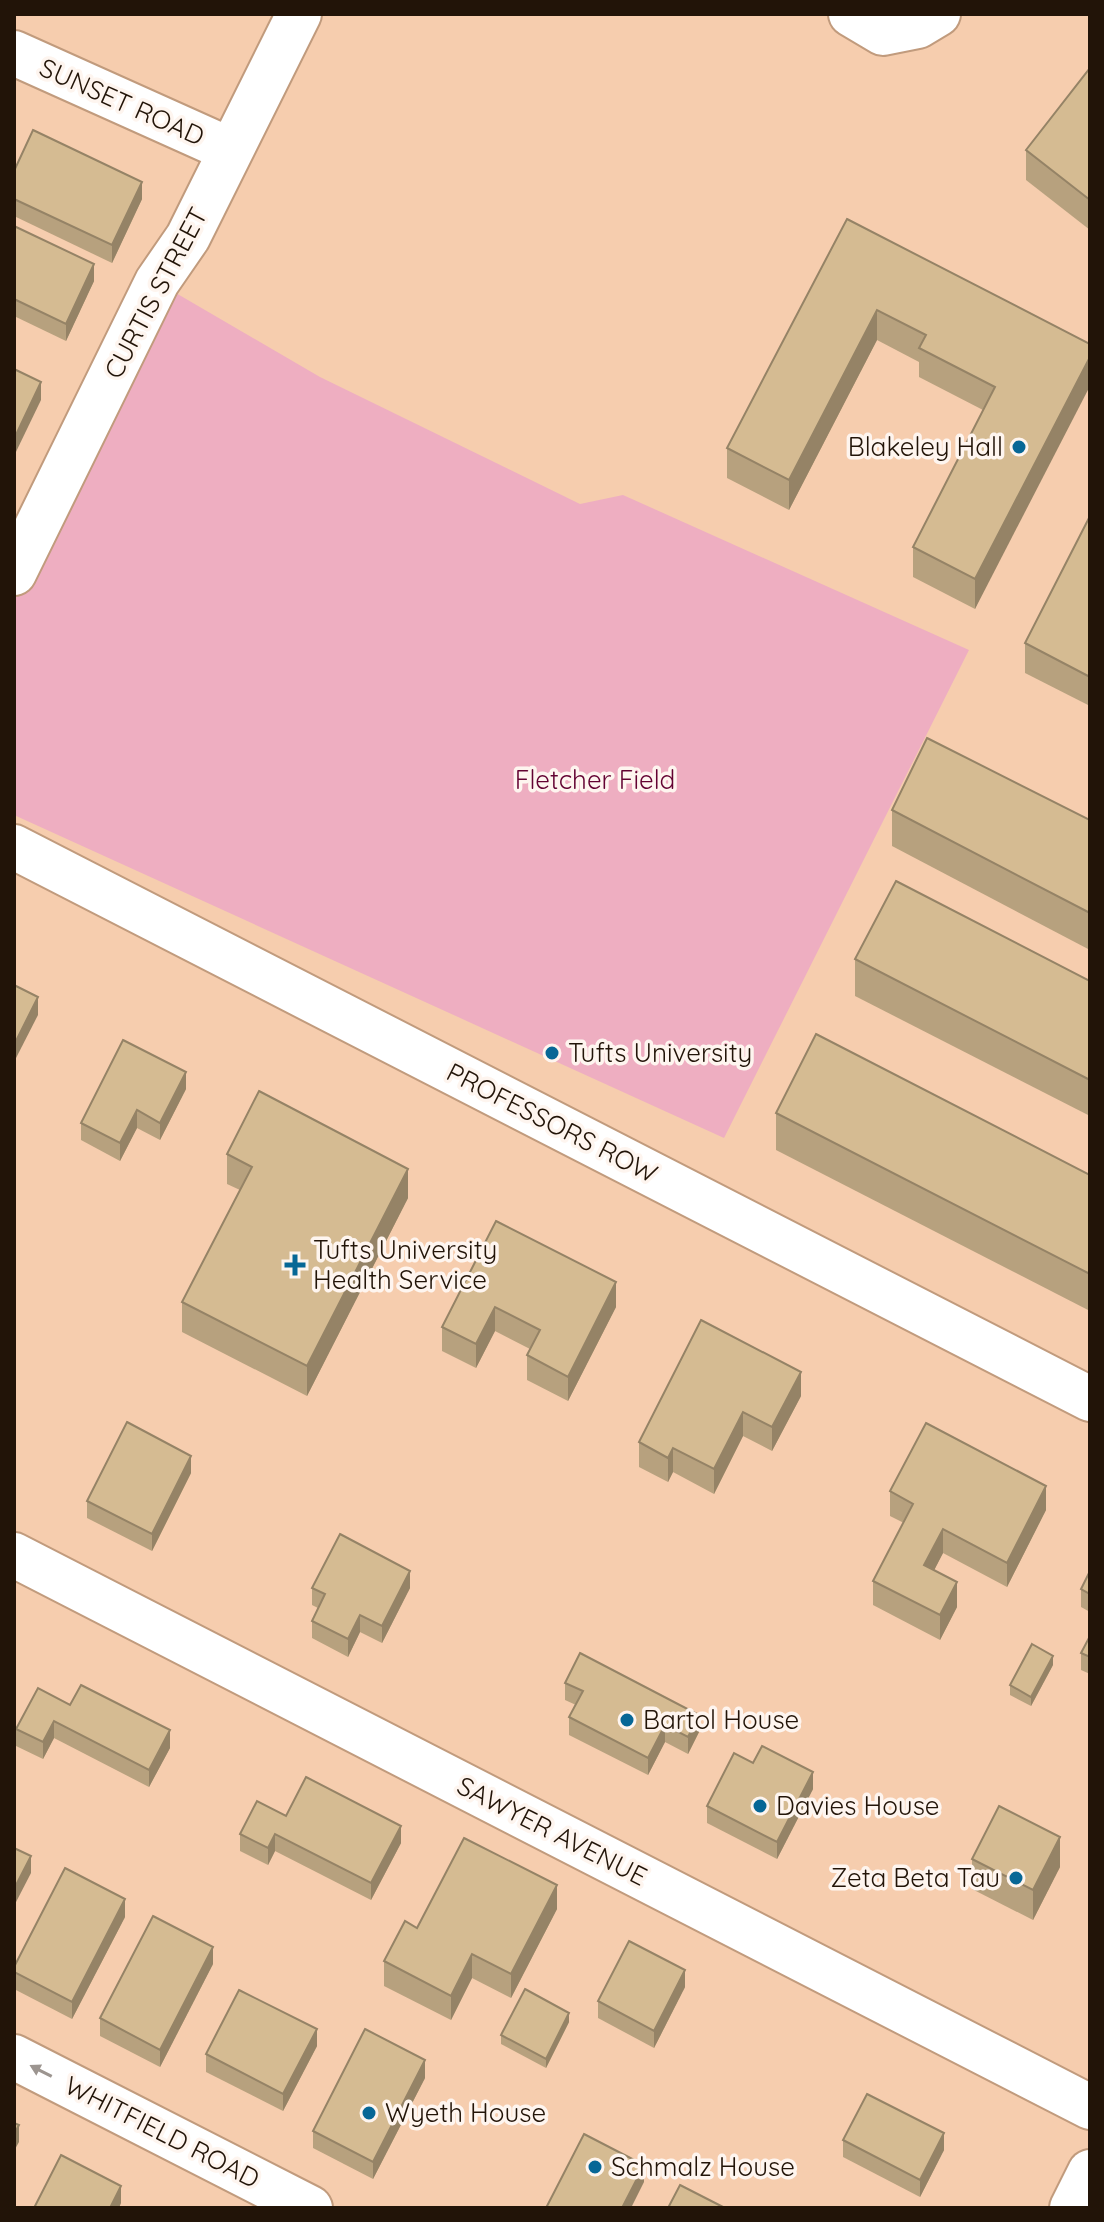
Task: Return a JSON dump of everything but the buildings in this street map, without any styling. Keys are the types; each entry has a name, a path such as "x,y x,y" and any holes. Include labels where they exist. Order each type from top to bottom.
{"street":[{"name":"CURTIS STREET","path":"18,554 157,282 188,237 299,14"},
{"path":"851,14 883,33 918,26 938,14"},
{"name":"SUNSET ROAD","path":"14,53 230,150"},
{"name":"PROFESSORS ROW","path":"14,847 1090,1399"},
{"name":"SAWYER AVENUE","path":"14,1555 1090,2107"},
{"name":"WHITFIELD ROAD","path":"14,2057 310,2208"},
{"path":"1072,2208 1090,2172"}],"green space":[{"name":"Fletcher Field","path":"157,282 320,377 580,504 623,495 969,650 724,1138 14,815 14,572"}],"place":[{"name":"Blakeley Hall","path":"1019,447"},
{"name":"Tufts University","path":"552,1053"},
{"name":"Tufts University Health Service","path":"295,1265"},
{"name":"Bartol House","path":"627,1720"},
{"name":"Davies House","path":"760,1806"},
{"name":"Zeta Beta Tau","path":"1016,1878"},
{"name":"Wyeth House","path":"369,2113"},
{"name":"Schmalz House","path":"595,2167"}]}
